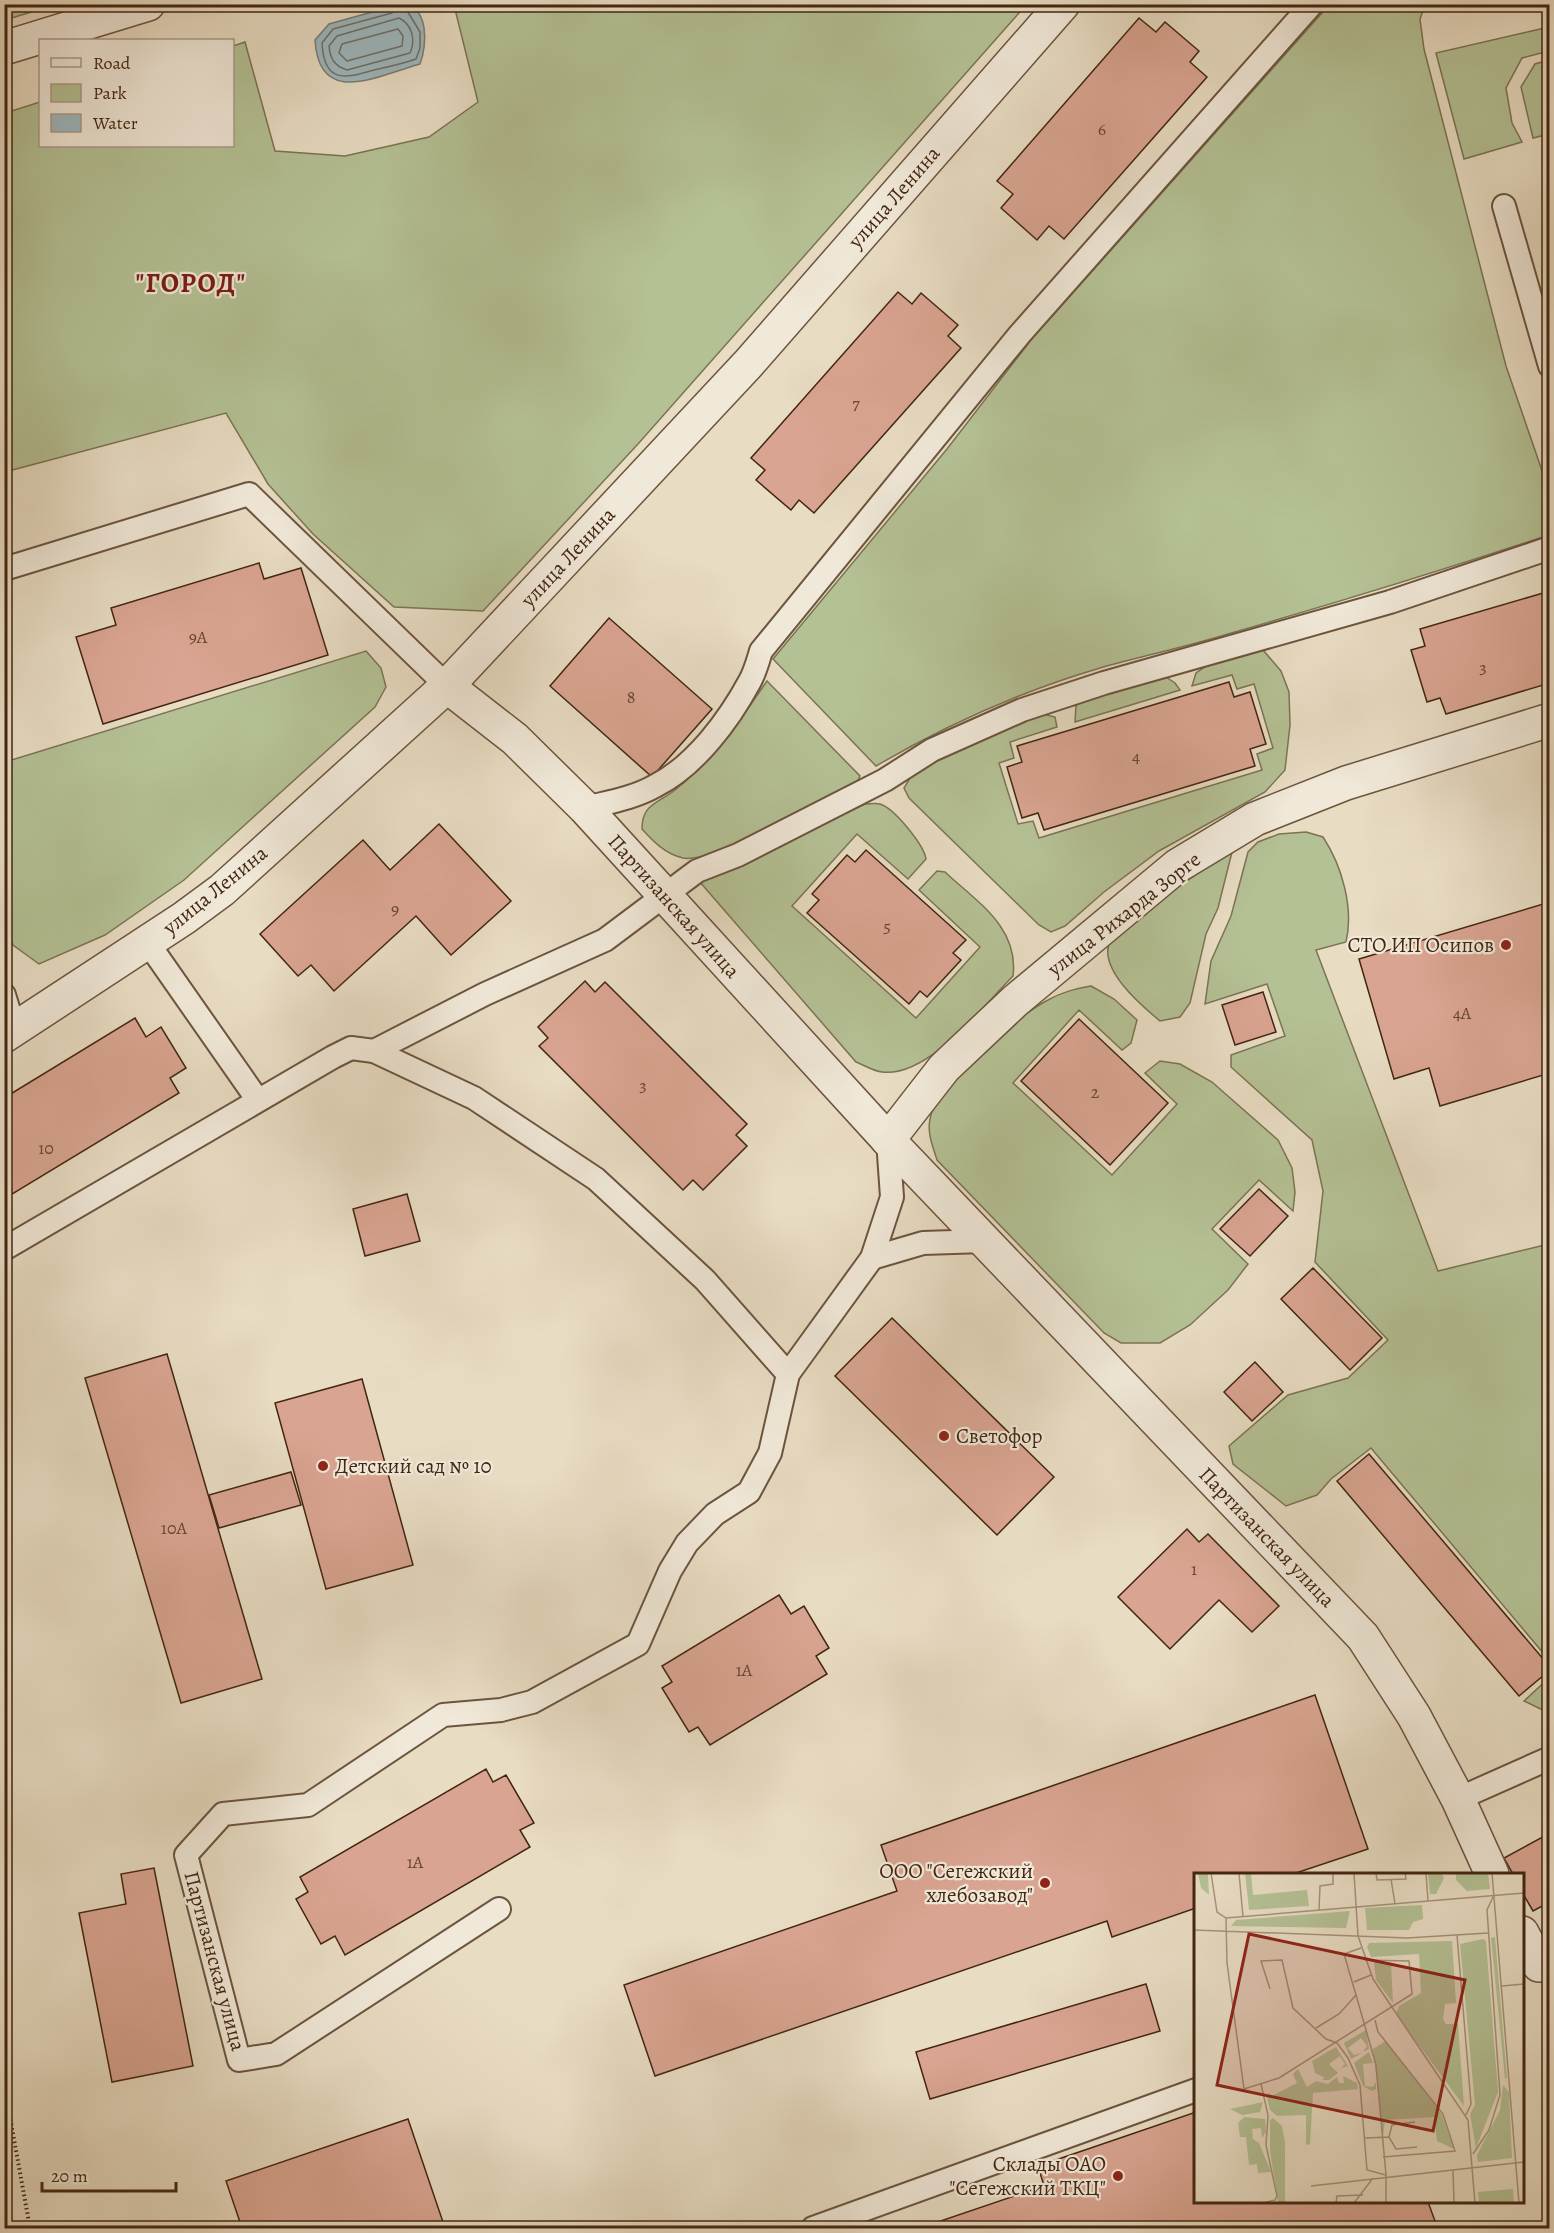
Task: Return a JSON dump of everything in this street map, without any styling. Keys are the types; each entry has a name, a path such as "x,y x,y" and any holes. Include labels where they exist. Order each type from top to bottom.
{"street":[{"path":"4,48 148,4"},
{"name":"улица Ленина","path":"10,1034 148,943 222,890 447,686 748,364 1063,4"},
{"name":"Партизанская улица","path":"447,686 515,739 585,808 888,1140 1363,1637 1414,1716 1458,1799 1491,1873"},
{"name":"улица Рихарда Зорге","path":"888,1140 952,1061 1015,1001 1178,866 1255,819 1326,791 1550,720"},
{"path":"1524,1941 1531,1968"}],"lane":[{"path":"585,808 623,799 656,786 692,758 718,728 751,680 761,651 1020,334 1312,4"},
{"path":"1504,206 1550,366"},
{"path":"4,569 249,494 447,686"},
{"path":"374,1051 485,994 605,940 697,871 738,855 885,780 932,750 1022,710 1104,683 1390,602 1550,548"},
{"path":"148,943 257,1099"},
{"path":"4,995 10,1034"},
{"path":"4,1249 257,1099 351,1048 374,1051 474,1098 596,1179 705,1280 788,1374"},
{"name":"Партизанская улица","path":"499,1909 276,2054 239,2060 186,1856 223,1814 308,1805 443,1715 501,1710 532,1702 638,1644 670,1571 687,1543 715,1514 749,1492 770,1453 788,1374 872,1258 892,1197 888,1140"},
{"path":"872,1258 923,1243 984,1241"},
{"path":"1458,1799 1550,1758"},
{"path":"813,2229 1194,2091"}],"path":[{"path":"4,2084 30,2229"}],"green space":[{"path":"5,4 55,4 55,5 5,20"},
{"path":"454,5 1026,5 638,444 483,611 394,607 313,534 268,484 226,413 5,472 5,113 39,102 39,147 234,147 234,46 245,42 275,151 345,156 429,137 478,102"},
{"path":"1329,5 1425,5 1420,19 1424,49 1506,366 1549,491 1549,535 1429,574 1212,639 1071,677 985,710 876,766 773,659 947,449 1031,340"},
{"path":"1549,27 1549,51 1522,58 1506,88 1512,123 1522,142 1464,159 1436,53"},
{"path":"1549,60 1549,134 1533,138 1521,87 1535,64"},
{"path":"1263,650 1281,671 1289,692 1290,725 1285,770 1265,792 1159,851 1104,892 1065,926 1051,932 1039,925 909,798 904,788 910,778 940,758 1024,719 1043,714 1055,717 1057,727 1010,742 1014,758 999,763 1018,824 1033,821 1039,838 1262,770 1257,754 1273,748 1254,684 1237,689 1232,675 1192,686 1196,673 1211,663"},
{"path":"366,651 381,668 386,687 375,707 184,880 105,935 39,964 13,945 5,923 5,762"},
{"path":"1166,677 1180,690 1075,722 1076,705 1084,700"},
{"path":"767,681 860,776 856,784 769,830 719,851 698,857 683,858 665,850 642,829 648,809 675,790 701,766 736,725"},
{"path":"865,804 880,804 893,812 914,836 926,859 908,879 857,834 792,906 916,1018 980,947 919,890 937,871 945,872 993,917 1003,929 1013,959 1013,976 970,1022 918,1064 900,1071 882,1072 856,1062 699,881"},
{"path":"1306,832 1323,837 1330,848 1341,874 1347,901 1346,942 1316,950 1438,1271 1549,1244 1549,1660 1371,1448 1331,1479 1317,1495 1286,1506 1233,1464 1229,1446 1288,1395 1348,1378 1388,1340 1315,1262 1323,1191 1312,1140 1231,1067 1231,1055 1285,1036 1267,984 1205,1004 1211,961 1231,916 1248,852 1258,842 1279,834"},
{"path":"1233,848 1218,908 1206,934 1190,1003 1180,1017 1160,1021 1132,996 1115,973 1109,962 1108,950 1111,939 1122,927"},
{"path":"1091,986 1114,999 1137,1020 1131,1043 1122,1050 1079,1010 1013,1083 1112,1175 1177,1104 1145,1073 1160,1061 1180,1064 1212,1082 1278,1140 1292,1168 1295,1192 1293,1211 1259,1180 1212,1229 1248,1264 1228,1290 1190,1325 1160,1343 1121,1343 1104,1333 937,1160 930,1135 929,1124 935,1105 946,1088 979,1053 1034,1008 1058,995"},
{"path":"1549,1678 1549,1713 1524,1701"}],"water":[{"path":"401,4 417,11 422,19 425,37 420,64 369,80 353,82 339,81 327,74 319,61 315,40 329,24"}],"building":[{"path":"1139,18 1156,32 1165,22 1199,51 1190,62 1207,77 1064,239 1049,226 1037,240 1001,208 1013,194 997,181"},
{"path":"898,292 912,304 921,293 958,325 948,336 961,348 814,513 799,500 791,510 756,480 765,470 751,458"},
{"path":"259,563 264,579 301,568 328,655 103,724 76,637 116,625 111,608"},
{"path":"1550,591 1550,683 1446,714 1440,698 1427,702 1411,650 1425,646 1420,629"},
{"path":"609,618 712,709 652,777 550,686"},
{"path":"1229,682 1234,697 1250,692 1266,744 1250,749 1255,766 1044,830 1038,813 1022,818 1007,767 1022,762 1017,746"},
{"path":"439,824 511,901 451,955 416,916 334,991 311,965 298,976 260,934 363,840 390,870"},
{"path":"866,850 966,940 953,953 961,960 927,997 920,991 909,1004 807,913 819,900 812,894 847,855 855,862"},
{"path":"1550,902 1550,1073 1440,1106 1429,1068 1394,1079 1359,959"},
{"path":"585,981 595,992 605,982 747,1124 736,1135 747,1146 703,1190 693,1180 683,1190 539,1046 548,1038 538,1027"},
{"path":"1263,992 1276,1032 1235,1045 1222,1005"},
{"path":"135,1018 146,1037 161,1027 186,1068 170,1078 179,1093 4,1199 4,1098"},
{"path":"1079,1019 1168,1103 1110,1165 1021,1081"},
{"path":"1259,1189 1288,1216 1250,1256 1220,1229"},
{"path":"407,1194 420,1241 365,1256 353,1209"},
{"path":"1313,1268 1382,1338 1350,1370 1281,1299"},
{"path":"892,1318 1054,1477 997,1535 835,1376"},
{"path":"167,1354 262,1679 181,1703 85,1378"},
{"path":"1255,1362 1283,1392 1252,1421 1224,1392"},
{"path":"362,1379 413,1565 326,1589 275,1403"},
{"path":"1369,1454 1550,1667 1550,1670 1519,1696 1337,1481"},
{"path":"291,1472 301,1505 219,1528 209,1495"},
{"path":"1187,1529 1199,1542 1208,1534 1279,1606 1252,1632 1219,1600 1170,1649 1118,1597"},
{"path":"779,1595 791,1614 804,1606 829,1648 816,1656 827,1674 710,1745 698,1727 689,1732 662,1688 672,1682 662,1666"},
{"name":"ООО \"Сегежский хлебозавод\"","path":"1315,1695 1368,1849 1296,1873 1194,1873 1194,1909 1112,1937 1107,1921 655,2076 624,1985 897,1891 881,1845"},
{"path":"486,1769 493,1782 506,1775 534,1823 520,1830 530,1847 345,1955 335,1936 321,1944 296,1899 308,1892 300,1877"},
{"path":"1550,1833 1550,1902 1533,1911 1524,1895 1524,1873 1512,1873 1504,1858"},
{"path":"154,1868 193,2066 112,2082 79,1913 126,1904 121,1874"},
{"path":"1146,1984 1160,2031 930,2099 916,2052"},
{"name":"Склады ОАО \"Сегежский ТКЦ\"","path":"1194,2113 1194,2203 1428,2203 1435,2221 1413,2228 920,2228 1044,2186 1038,2166"},
{"path":"408,2119 445,2228 242,2228 226,2181"}],"place":[{"name":"СТО ИП Осипов","path":"1506,945"},
{"name":"Светофор","path":"944,1436"},
{"name":"Детский сад № 10","path":"323,1466"},
{"name":"ООО \"Сегежский хлебозавод\"","path":"1045,1883"},
{"name":"Склады ОАО \"Сегежский ТКЦ\"","path":"1118,2176"}],"district":[{"name":"\"ГОРОД\"","path":"191,283"}]}
